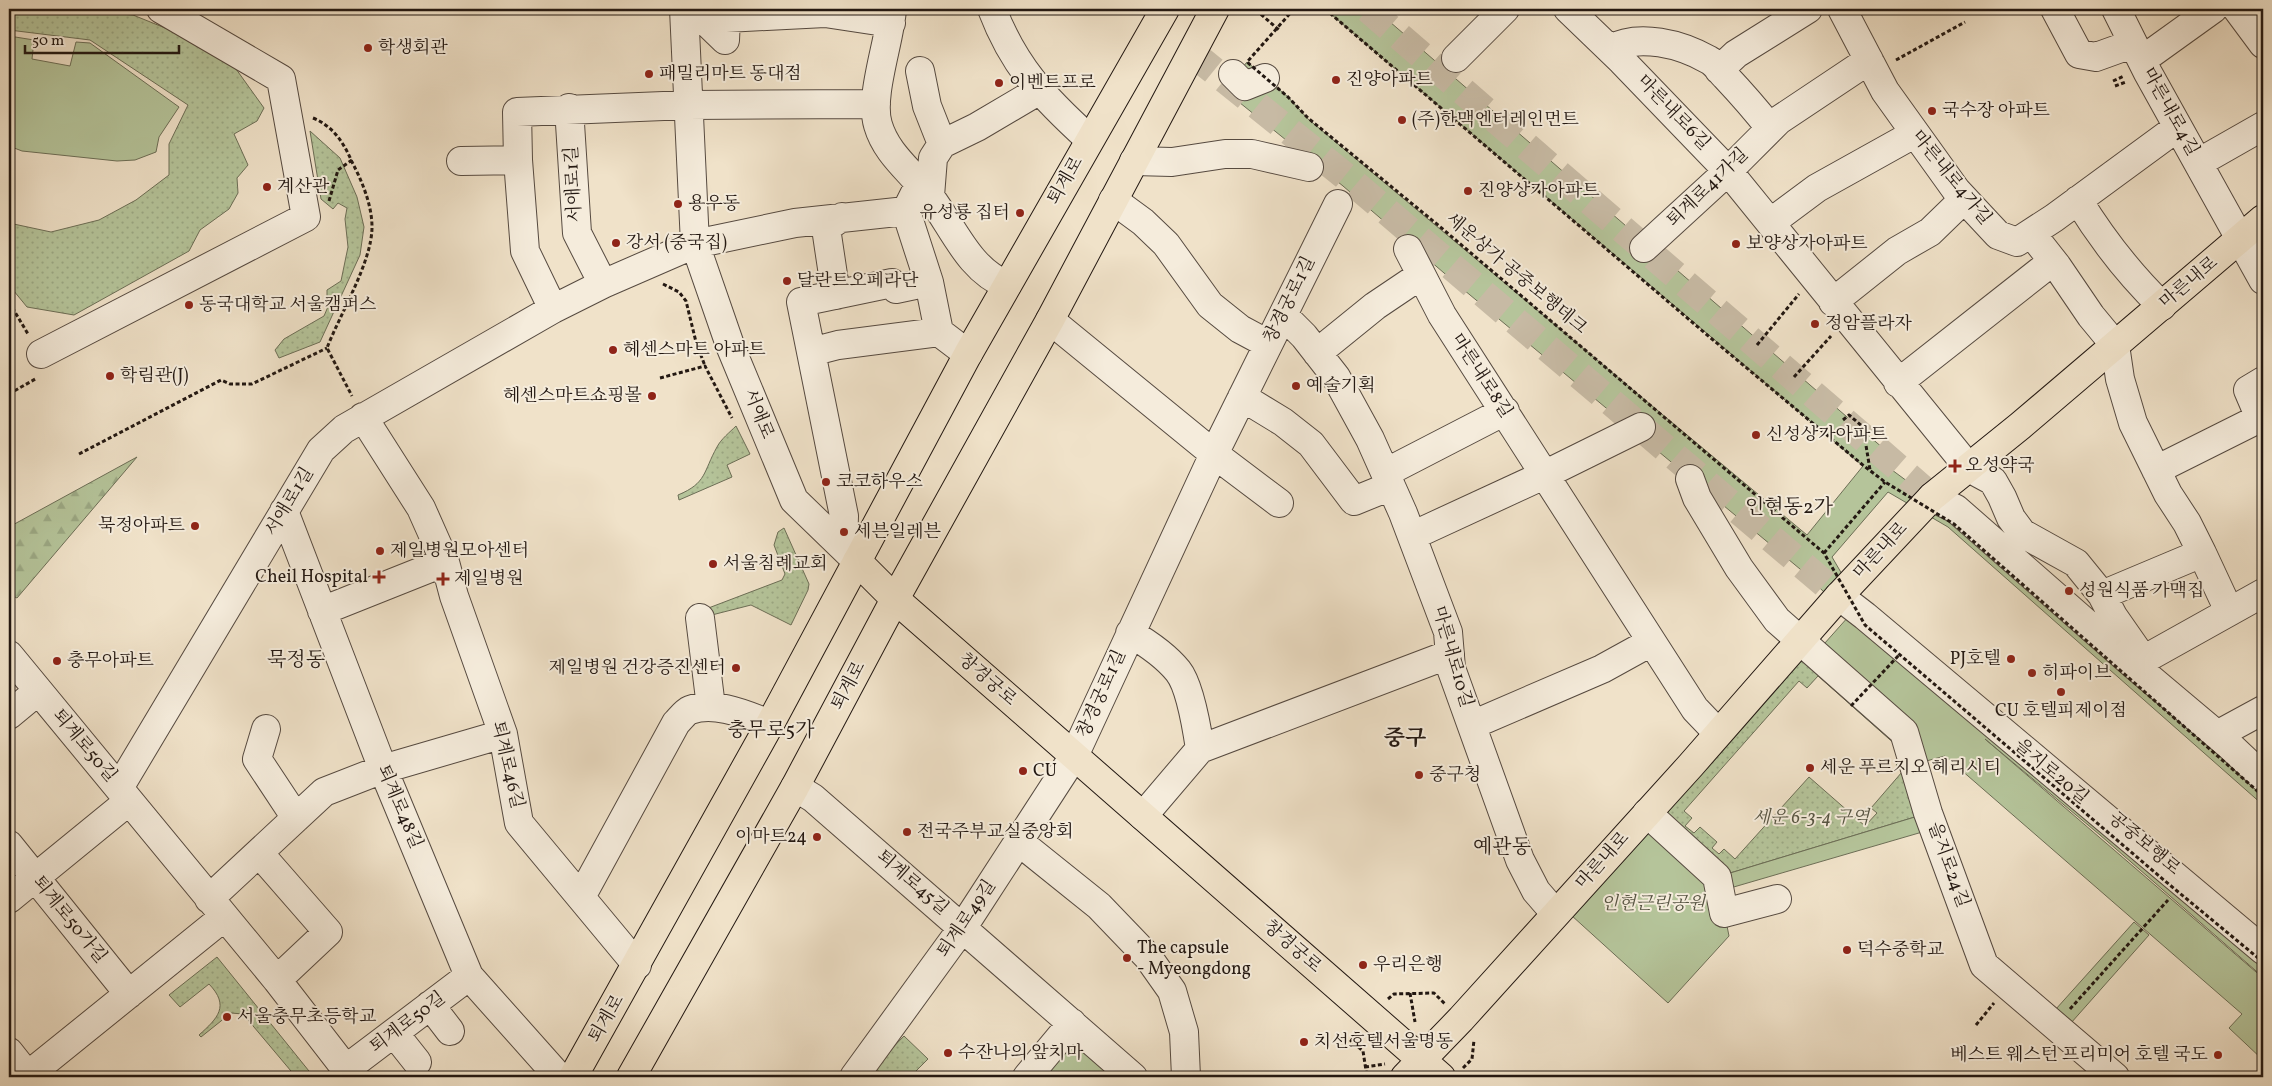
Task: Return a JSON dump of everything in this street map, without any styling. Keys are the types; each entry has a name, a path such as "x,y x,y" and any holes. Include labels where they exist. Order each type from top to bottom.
{"main road":[{"name":"퇴계로","path":"574,1077 770,724 850,554 968,354 1165,9"},
{"name":"퇴계로","path":"631,1077 795,787 895,599 1050,320 1215,9"},
{"name":"마른내로","path":"1432,1071 1461,1019 1839,596 1932,497 2115,346 2263,219"},
{"name":"창경궁로","path":"850,554 895,599 1432,1071"}],"street":[{"path":"40,354 299,226 306,217 281,79 161,9"},
{"name":"서애로","path":"684,9 695,244 731,348 794,500 850,554"},
{"path":"693,9 725,40 726,18 825,13 892,16 876,104 878,125 890,151 925,190 977,265 993,280 1007,285"},
{"path":"992,9 1018,65 1038,91 1090,140"},
{"path":"1456,58 1505,9"},
{"name":"마른내로6길","path":"1568,9 1610,49 1728,171 1898,383 1969,468"},
{"path":"1719,70 1736,54 1808,9"},
{"name":"마른내로4가길","path":"1842,9 1885,91 1914,134 1964,199 1998,234 2017,242 2178,127"},
{"path":"2055,9 2079,54 2096,57 2137,52"},
{"name":"마른내로4길","path":"2116,9 2137,52 2263,280"},
{"name":"마른내로4길","path":"2137,52 2213,9"},
{"path":"2237,9 2262,41"},
{"path":"1610,49 1620,43 1643,40 1678,47 1710,60 1751,103 1770,128"},
{"name":"퇴계로41가길","path":"1644,248 1728,171 1770,128 1818,92 1872,66"},
{"path":"920,71 927,106 942,144"},
{"path":"1233,74 1246,86 1265,78"},
{"path":"695,244 795,223 906,210 925,190 934,158 942,144 977,127 1038,91"},
{"path":"553,308 525,251 518,160 517,112 569,108 688,105 876,104"},
{"name":"서애로1길","path":"569,108 577,233 603,284"},
{"name":"마른내로4길","path":"2198,164 2263,126"},
{"path":"1770,223 1818,188 1914,134"},
{"path":"1134,161 1172,162 1225,154 1252,154 1309,166"},
{"path":"461,161 518,160"},
{"path":"1840,310 1897,251 1930,232 1964,199"},
{"path":"1113,200 1143,222 1166,244 1210,305 1240,329 1268,344"},
{"path":"2078,200 2101,237 2137,282 2162,306"},
{"name":"창경궁로1길","path":"1074,756 1214,454 1338,204"},
{"path":"906,210 928,282 939,332 968,354"},
{"path":"836,295 826,228 842,217"},
{"path":"2031,233 2115,346 2120,379 2133,423 2156,470 2202,553 2229,611"},
{"name":"서애로1길","path":"124,795 321,450 344,429 363,417 553,308 695,244"},
{"name":"마른내로8길","path":"1408,249 1442,315 1505,411 1544,475 1696,709 1718,733"},
{"path":"1898,383 2053,261"},
{"path":"1317,353 1374,306 1421,275"},
{"name":"퇴계로","path":"850,554 801,302 892,283 896,289 928,282"},
{"name":"마른내로10길","path":"1283,315 1304,336 1336,377 1370,439 1412,536 1448,632 1451,668 1520,860 1536,891 1556,913"},
{"path":"1050,320 1214,454 1279,503"},
{"path":"811,352 838,345 939,332"},
{"path":"2156,470 2260,418 2248,390 2263,381"},
{"path":"1242,397 1283,422 1311,444 1354,501 1505,411"},
{"name":"퇴계로46길","path":"363,417 421,508 446,562 454,596 503,734 520,822 637,965"},
{"path":"1412,536 1544,475 1641,427"},
{"path":"1969,468 1993,481 2011,518 2022,533 2076,563 2102,595 2138,662"},
{"path":"1690,479 1697,498 1739,568 1777,620 1799,641"},
{"path":"1932,497 1956,509 2138,662 2263,778"},
{"name":"퇴계로48길","path":"284,512 383,769 469,976 559,1077"},
{"path":"2102,595 2202,553"},
{"path":"322,611 446,562"},
{"path":"2138,662 2263,593"},
{"name":"을지로20길","path":"1839,596 2263,950"},
{"path":"700,618 711,707"},
{"name":"창경궁로1길","path":"1130,633 1153,646 1179,672 1194,714 1200,749"},
{"name":"을지로24길","path":"1799,641 1904,732 1928,813 1984,965 2115,1077"},
{"path":"1472,725 1602,669 1651,642"},
{"path":"1143,816 1200,749 1450,654"},
{"name":"퇴계로50길","path":"9,655 277,980 349,1073 394,1033 469,976"},
{"path":"9,715 38,690"},
{"path":"581,897 676,723 689,711 711,707 743,714 770,724"},
{"path":"2217,735 2263,710"},
{"path":"266,729 257,759 296,818"},
{"path":"9,1052 27,1076 129,994 217,908 259,853 324,792 383,769 503,734"},
{"name":"퇴계로49길","path":"854,1077 963,927 1074,756"},
{"name":"퇴계로45길","path":"795,787 813,798 1133,1077"},
{"path":"9,899 35,878 124,795"},
{"path":"1647,813 1717,877 1724,913 1777,899"},
{"path":"1018,841 1098,906 1148,957 1172,991 1184,1032 1186,1077"},
{"name":"퇴계로50가길","path":"9,845 129,994"},
{"path":"259,853 328,932 277,980"},
{"path":"430,1005 450,1031"},
{"path":"1027,1077 1072,1023"},
{"path":"394,1033 417,1062"}],"path":[{"name":"세운상가 공중보행데크","path":"1294,9 1247,62 1288,97 1308,118 1438,225 1824,553"},
{"path":"1325,9 1706,334 1870,470 1885,482 1954,524 2263,796"},
{"path":"1256,10 1279,30"},
{"path":"1872,66 1965,22"},
{"path":"79,454 221,380 230,384 252,384 327,348 366,255 372,227 367,198 352,160 346,147 332,130"},
{"path":"327,207 338,170 352,160"},
{"path":"646,265 652,280 679,292 686,301 706,366 736,426"},
{"path":"1757,346 1813,277"},
{"path":"9,302 40,354"},
{"path":"1794,377 1840,310"},
{"path":"327,348 363,417"},
{"path":"660,378 706,366"},
{"path":"1843,420 1849,415 1863,427 1870,470"},
{"path":"1824,553 1885,482"},
{"name":"공중보행로","path":"1824,553 1865,625 2263,962"},
{"path":"1851,706 1899,655"},
{"path":"2056,1026 2183,883"},
{"path":"1976,1024 2009,986"},
{"path":"1432,1071 1472,1058 1474,1037"},
{"path":"1067,1077 1070,1073 1079,1077"}],"green space":[{"path":"9,9 59,9 133,15 180,34 236,69 264,108 257,121 234,134 248,165 237,178 238,193 229,209 200,230 189,251 74,315 27,307 9,285 9,223 51,232 99,220 136,200 169,175 169,144 188,105 90,40 9,30"},
{"path":"1325,9 1375,9 1891,455 1892,470 1953,515 2263,790 2263,805 1948,527 1888,492 1832,557 1874,629 2263,955 2263,977 2100,835 1985,739 2263,978 2263,1060 2229,1028 2242,1014 1945,756 1915,764 1816,653 1849,616 1800,569 1458,285 1343,186 1224,90 1247,62 1288,97 1308,119 1807,535 1863,466"},
{"path":"9,36 34,40 32,59 70,66 76,42 90,43 179,107 159,137 156,152 135,160 117,161 22,151 9,146"},
{"path":"310,131 340,158 357,197 364,227 360,255 320,342 279,358 275,350 284,339 324,316 327,309 327,290 341,281 348,247 345,219 347,208 338,203 333,209 321,199"},
{"path":"736,426 750,454 727,465 732,477 679,500 678,495 694,486 703,476 719,444"},
{"path":"137,457 17,598 9,594 9,527"},
{"path":"784,528 809,584 791,625 751,605 700,618 698,612 782,580 785,574 774,545 778,532"},
{"name":"세운 6-3-4 구역","path":"1799,641 1904,732 1928,813 1717,877 1647,813","holes":["1818,676 1906,754 1896,765 1902,772 1871,808 1877,813 1865,826 1809,777 1735,859 1724,849 1719,854 1712,848 1717,842 1700,827 1694,833 1685,826 1692,818 1684,811 1799,681 1807,688"]},
{"name":"인현근린공원","path":"1647,813 1717,877 1928,813 1936,828 1720,891 1729,936 1668,1003 1571,915"},
{"path":"2134,922 2149,935 2063,1032 2047,1019"},
{"path":"217,957 313,1076 296,1077 243,1014 231,1013 201,1037 199,1035 212,1023 219,1011 219,999 209,984 180,1007 169,995"},
{"path":"1072,1031 1125,1077 1034,1077"},
{"path":"904,1036 928,1059 910,1077 885,1077 874,1067"}],"tunnel":[{"path":"1368,9 1932,497"},
{"path":"1192,53 1350,180 1839,596"}],"place":[{"name":"학생회관","path":"368,48"},
{"name":"패밀리마트 동대점","path":"649,74"},
{"name":"진양아파트","path":"1336,80"},
{"name":"이벤트프로","path":"999,83"},
{"name":"국수장 아파트","path":"1932,111"},
{"name":"(주)한맥엔터레인먼트","path":"1402,120"},
{"name":"계산관","path":"267,187"},
{"name":"진양상가아파트","path":"1468,191"},
{"name":"용우동","path":"678,204"},
{"name":"유성룡 집터","path":"1020,213"},
{"name":"강서 (중국집)","path":"616,243"},
{"name":"보양상가아파트","path":"1736,244"},
{"name":"달란트오페라단","path":"787,281"},
{"name":"동국대학교 서울캠퍼스","path":"189,305"},
{"name":"정암플라자","path":"1815,324"},
{"name":"헤센스마트 아파트","path":"613,350"},
{"name":"학림관(J)","path":"110,376"},
{"name":"예술기획","path":"1296,386"},
{"name":"헤센스마트쇼핑몰","path":"652,396"},
{"name":"신성상가아파트","path":"1756,435"},
{"name":"오성약국","path":"1955,466"},
{"name":"코코하우스","path":"826,482"},
{"name":"묵정아파트","path":"195,526"},
{"name":"세븐일레븐","path":"844,532"},
{"name":"제일병원모아센터","path":"380,551"},
{"name":"서울침례교회","path":"713,564"},
{"name":"Cheil Hospital","path":"379,577"},
{"name":"제일병원","path":"443,579"},
{"name":"성원식품 가맥집","path":"2069,591"},
{"name":"PJ호텔","path":"2011,659"},
{"name":"충무아파트","path":"57,661"},
{"name":"제일병원 건강증진센터","path":"736,668"},
{"name":"히파이브","path":"2032,673"},
{"name":"CU 호텔피제이점","path":"2061,692"},
{"name":"세운 푸르지오 헤리시티","path":"1810,768"},
{"name":"CU","path":"1023,771"},
{"name":"중구청","path":"1419,775"},
{"name":"전국주부교실중앙회","path":"907,832"},
{"name":"이마트24","path":"817,837"},
{"name":"덕수중학교","path":"1847,950"},
{"name":"The capsule - Myeongdong","path":"1127,958"},
{"name":"우리은행","path":"1363,965"},
{"name":"서울충무초등학교","path":"227,1017"},
{"name":"치선호텔서울명동","path":"1304,1042"},
{"name":"수잔나의 앞치마","path":"948,1053"},
{"name":"베스트 웨스턴 프리미어 호텔 국도","path":"2218,1055"}],"district":[{"name":"인현동2가","path":"1789,508"},
{"name":"묵정동","path":"296,661"},
{"name":"충무로5가","path":"771,731"},
{"name":"중구","path":"1405,739"},
{"name":"예관동","path":"1502,848"}]}
